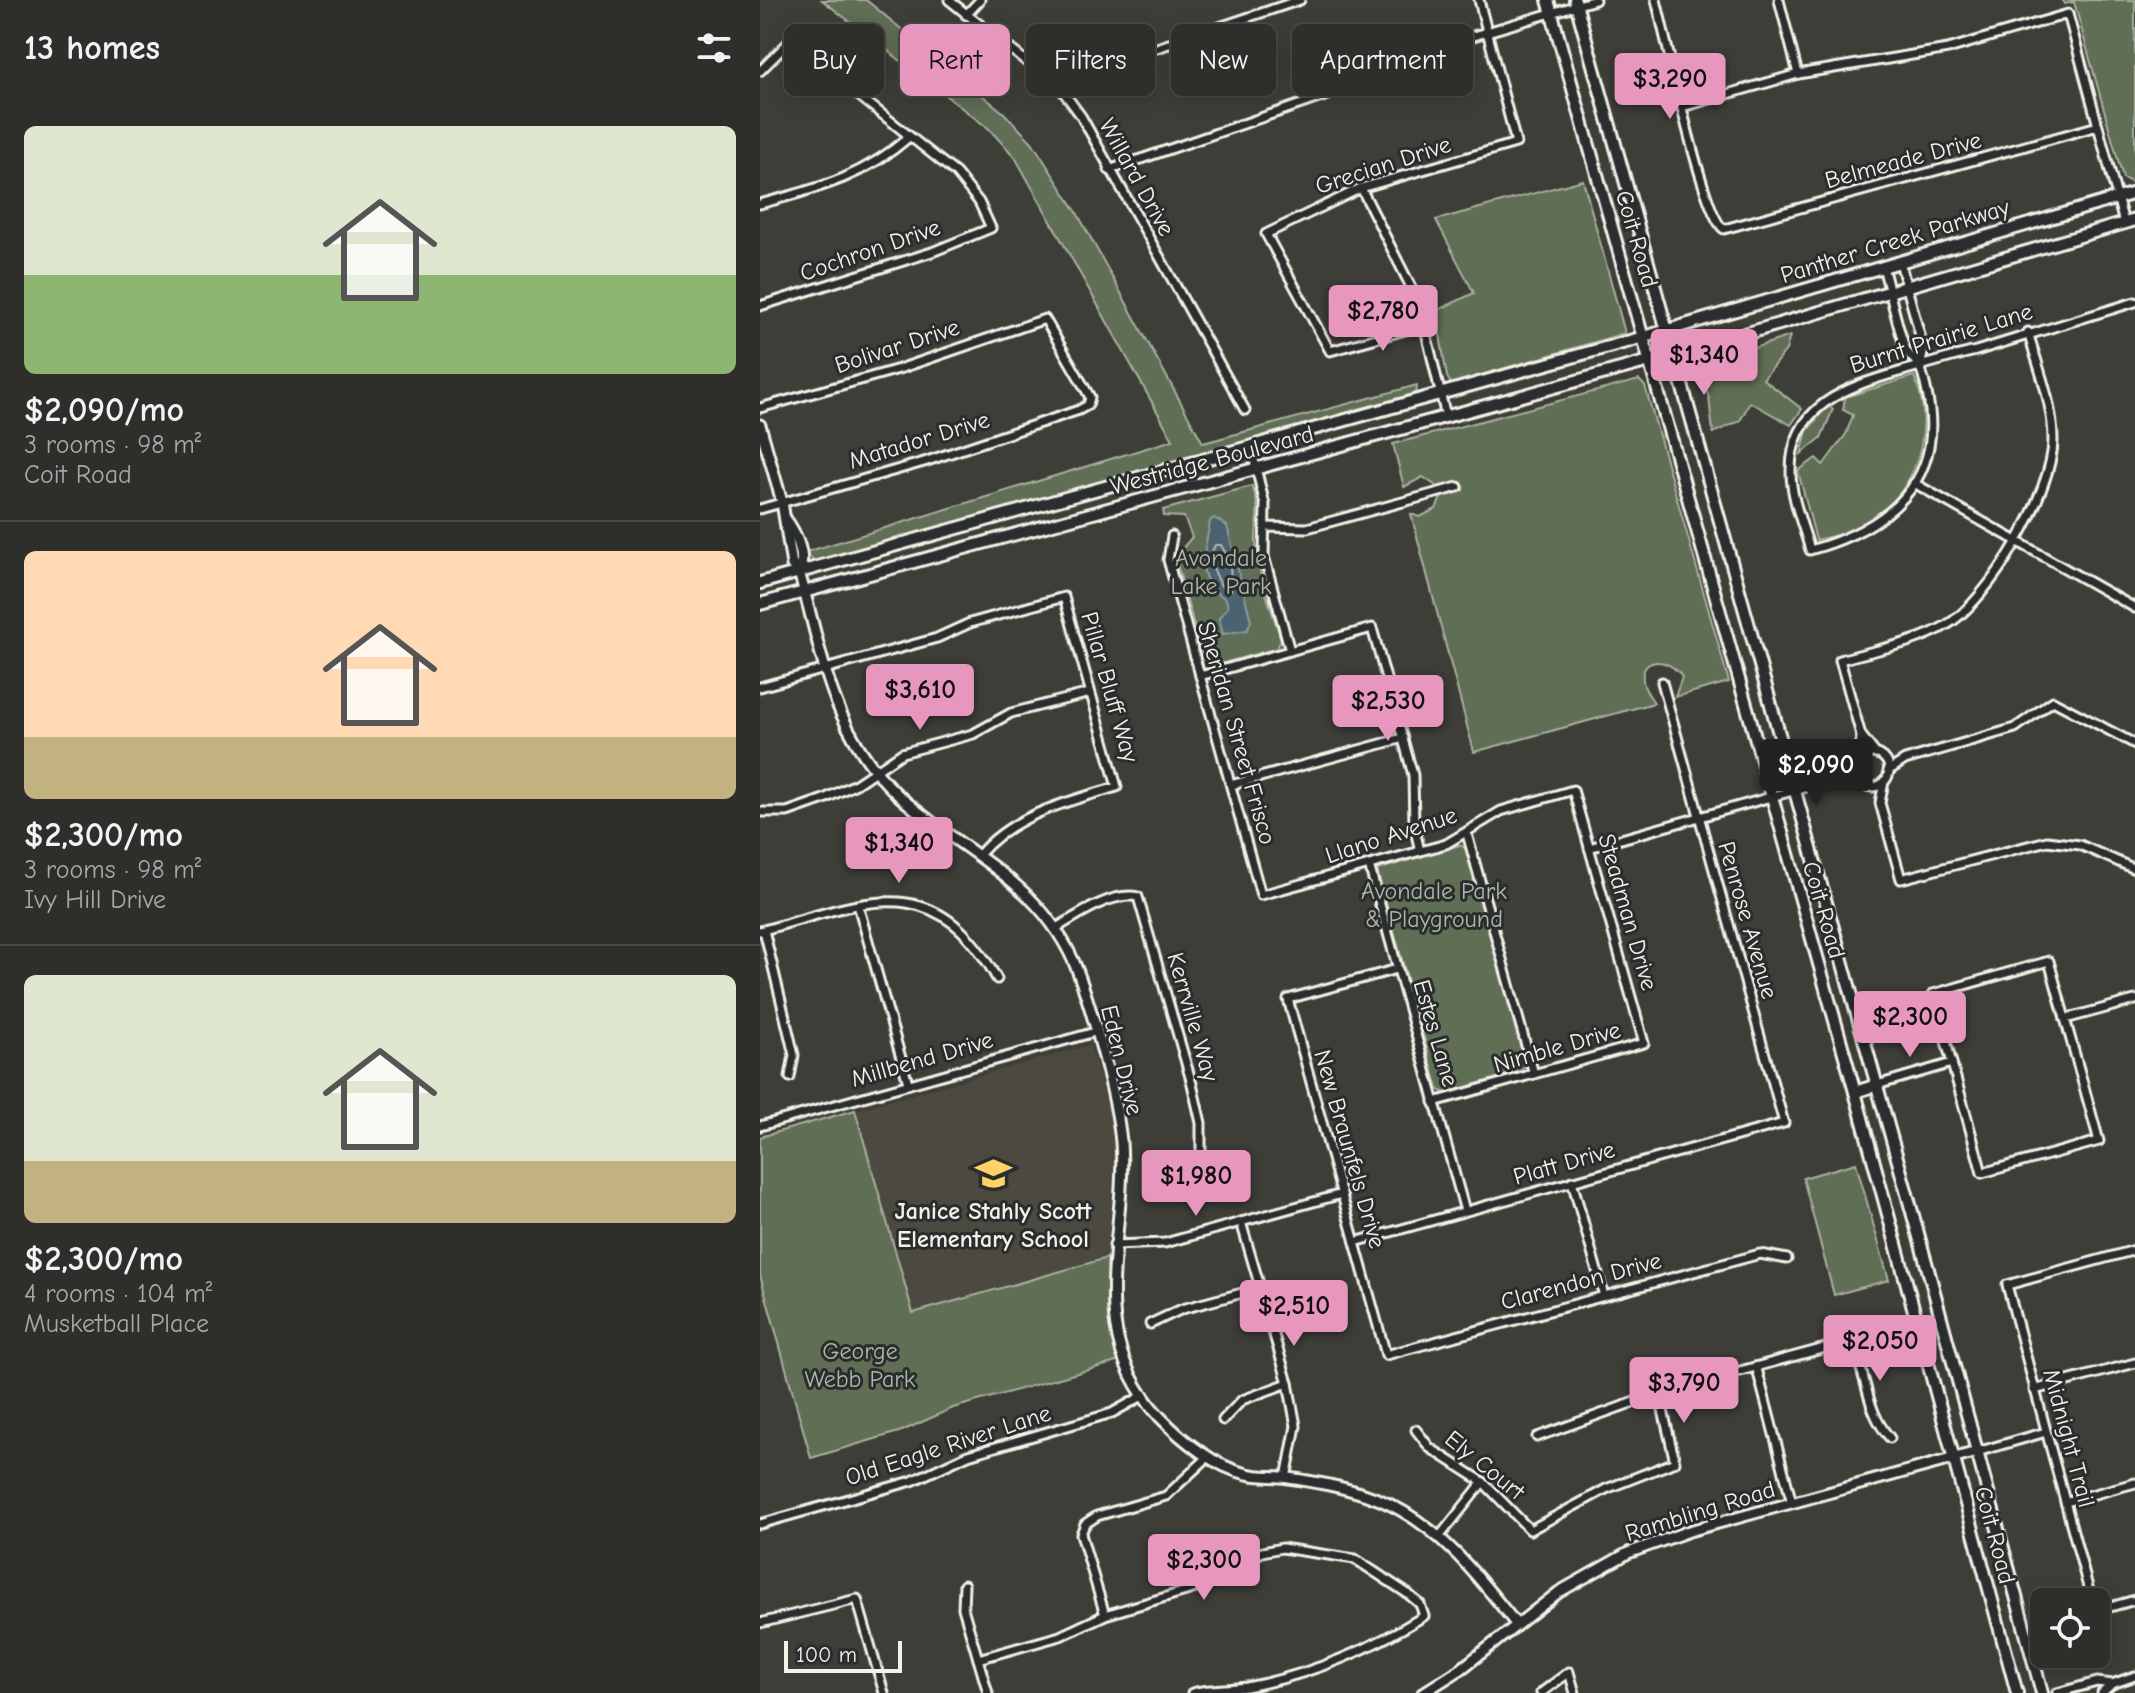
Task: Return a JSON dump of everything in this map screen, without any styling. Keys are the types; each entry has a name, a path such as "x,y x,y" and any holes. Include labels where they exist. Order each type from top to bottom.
{"main road":[{"name":"Coit Road","path":"1548,0 1855,1092 2017,1693"},
{"name":"Coit Road","path":"1576,3 1877,1085 2042,1693"},
{"name":"Panther Creek Parkway","path":"1667,328 2135,193"},
{"name":"Panther Creek Parkway","path":"1675,354 2130,222"},
{"name":"Westridge Boulevard","path":"760,583 1644,337 1667,328"},
{"name":"Westridge Boulevard","path":"760,604 1675,354"},
{"path":"1855,1092 1877,1085"}],"street":[{"name":"Willard Drive","path":"949,0 1026,62"},
{"path":"966,15 980,0"},
{"path":"1155,49 1300,0"},
{"path":"1479,0 1489,30"},
{"path":"1109,170 1383,76 1431,63 1470,37 1489,30 1595,0"},
{"path":"1656,0 1682,107 1798,74 1948,49 2068,14 2117,198 2130,222"},
{"path":"1779,0 1798,74"},
{"name":"Grecian Drive","path":"1427,324 1330,351 1266,234 1361,188 1516,143 1489,30"},
{"path":"760,71 790,41 909,137 884,159 846,180 760,204"},
{"name":"Willard Drive","path":"1066,96 1081,116 1245,410"},
{"name":"Belmeade Drive","path":"1682,107 1719,226 1731,227 2098,126"},
{"name":"Cochron Drive","path":"760,306 932,252 991,228 979,202 956,173 909,137"},
{"path":"1361,188 1411,283 1427,324 1446,417"},
{"path":"1900,262 1924,350 1920,366 1928,397 1930,426 1925,456 1914,483 2135,608"},
{"path":"1883,267 1907,354 1920,366"},
{"name":"Burnt Prairie Lane","path":"1914,483 1897,507 1874,526 1848,539 1810,550 1791,477 1793,451 1802,426 1818,405 1840,390 2135,302"},
{"name":"Bolivar Drive","path":"760,408 899,369 1045,319 1087,388 1088,405"},
{"path":"2028,332 2051,416 2053,448 2043,489 1984,593 1954,621 1927,635 1840,660 1861,735 1858,762 1864,784 1880,803 1901,879 2047,841 2080,845 2135,869"},
{"name":"Matador Drive","path":"760,509 924,462 1088,405"},
{"name":"Eden Drive","path":"760,425 782,502 785,539 793,569 799,572 843,725 895,792 1031,897 1055,929 1078,973 1121,1139 1112,1294 1117,1330 1130,1372 1144,1395 1159,1415 1208,1457 1246,1474 1286,1478 1388,1503 1440,1536 1468,1563 1516,1624"},
{"path":"1251,447 1265,505 1264,556 1290,651"},
{"path":"1264,527 1307,528 1458,487"},
{"name":"Sheridan Street Frisco","path":"1172,536 1168,560 1261,895"},
{"name":"Pillar Bluff Way","path":"825,669 937,638 970,623 1064,597 1117,787 1047,809 989,843 979,855"},
{"path":"1200,676 1372,628 1414,782 1414,826 1420,851"},
{"path":"760,687 825,669"},
{"name":"Penrose Avenue","path":"1662,682 1784,1123"},
{"path":"760,812 787,812 824,799 856,784 902,753 973,734 1011,713 1090,693"},
{"path":"1880,803 1888,771 1905,760 2009,731 2053,701 2135,744"},
{"path":"1861,735 1888,771"},
{"path":"1231,785 1403,738"},
{"path":"1589,848 1835,779 1858,762 1878,755 1905,760"},
{"path":"1835,779 1864,784 1884,781"},
{"name":"Llano Avenue","path":"1261,895 1420,851 1467,834 1506,809 1573,790"},
{"name":"Steadman Drive","path":"1573,790 1644,1043"},
{"path":"1467,834 1534,1074"},
{"name":"Estes Lane","path":"1369,865 1465,1211"},
{"name":"Kerrville Way","path":"1055,929 1094,907 1120,898 1138,897 1192,1084 1201,1123 1201,1149"},
{"path":"790,1077 794,1055 762,930 883,899 916,902 964,931 981,950 997,979"},
{"path":"858,905 908,1083"},
{"path":"2049,961 2065,1019 2099,1141 1982,1173 1933,994 2049,961"},
{"name":"New Braunfels Drive","path":"1386,1355 1288,999 1397,969"},
{"path":"2065,1019 2135,1000"},
{"name":"Millbend Drive","path":"760,1126 1095,1032"},
{"name":"Nimble Drive","path":"1434,1102 1644,1043"},
{"path":"1877,1085 1952,1063"},
{"name":"Platt Drive","path":"1355,1242 1784,1123"},
{"path":"1572,1181 1604,1296"},
{"path":"1114,1245 1165,1243 1342,1194"},
{"path":"1241,1222 1288,1383 1296,1426 1286,1478"},
{"name":"Midnight Trail","path":"2088,1588 2007,1285 2135,1250"},
{"name":"Clarendon Drive","path":"1386,1355 1760,1254 1787,1259"},
{"path":"1150,1324 1182,1309 1261,1288"},
{"path":"1537,1437 1659,1393 1850,1344 1856,1354 1875,1420 1890,1438"},
{"path":"2034,1390 2135,1363"},
{"path":"1757,1369 1792,1503"},
{"path":"1223,1420 1242,1400 1288,1383"},
{"name":"Ely Court","path":"1416,1430 1430,1448 1483,1482 1530,1530 1606,1489 1675,1462 1659,1393"},
{"name":"Old Eagle River Lane","path":"760,1524 912,1481 968,1455 1112,1413 1144,1395"},
{"path":"1977,1452 2046,1432"},
{"name":"Rambling Road","path":"1423,1693 1461,1669 1559,1592 1628,1553 1689,1531 1977,1452"},
{"path":"1105,1615 1081,1534 1085,1524 1097,1516 1166,1496 1208,1457"},
{"path":"1440,1536 1483,1482"},
{"path":"2065,1502 2135,1483"},
{"path":"978,1659 1060,1636 1105,1615 1196,1588 1262,1552 1282,1548 1355,1559 1420,1604 1424,1616 1390,1637 1342,1658 1247,1687 1192,1693"},
{"path":"964,1585 963,1608 988,1693"},
{"path":"760,1623 857,1599 884,1692 872,1693"},
{"path":"2110,1607 2135,1600"},
{"path":"1541,1693 1569,1672 1575,1693"},
{"path":"2102,1693 2112,1684 2135,1676"},
{"path":"2057,1693 2097,1682 2112,1684"}],"shaded area":[{"name":"Janice Stahly Scott Elementary School","path":"1090,1045 1112,1120 1115,1151 1107,1258 913,1314 855,1110"}],"green space":[{"path":"822,0 866,0 900,28 900,60 884,48 884,24 853,24"},
{"path":"2063,0 2135,0 2135,184 2123,178 2074,2 2064,4"},
{"path":"946,96 983,96 1032,142 1076,211 1203,443 1417,385 1416,396 817,561 811,559 806,552 1173,440 1015,157 989,129"},
{"path":"1583,180 1625,333 1451,384 1447,377 1436,311 1474,293 1436,220"},
{"path":"1790,336 1786,350 1763,379 1802,409 1791,425 1750,402 1740,421 1713,433 1709,398 1695,360 1754,348"},
{"path":"1914,376 1921,396 1923,416 1918,457 1910,477 1885,509 1868,522 1816,540 1798,471 1816,458 1823,465 1846,434 1853,415 1843,410 1845,397"},
{"path":"1639,380 1645,386 1729,682 1675,697 1682,677 1669,665 1655,662 1649,664 1643,675 1645,687 1654,703 1474,752 1411,514 1420,517 1436,509 1441,498 1439,488 1423,477 1404,487 1393,444"},
{"path":"1828,405 1833,409 1821,438 1801,454 1807,431"},
{"name":"Avondale Lake Park","path":"1252,486 1257,507 1259,567 1281,640 1277,648 1213,666 1203,658 1175,557 1192,537 1184,517 1164,516 1163,510"},
{"name":"Avondale Park & Playground","path":"1460,845 1466,849 1526,1066 1521,1071 1445,1093 1438,1089 1377,870"},
{"name":"George Webb Park","path":"855,1110 913,1313 1107,1258 1110,1329 1120,1361 953,1408 902,1431 811,1458 760,1275 760,1137"},
{"path":"1856,1163 1889,1280 1834,1295 1803,1178"}],"water":[{"path":"1214,518 1227,526 1251,621 1247,630 1223,634 1219,618 1228,607 1226,599 1208,583 1205,574 1204,554 1210,521"}],"place":[{"name":"Janice Stahly Scott Elementary School","path":"993,1174"}]}
